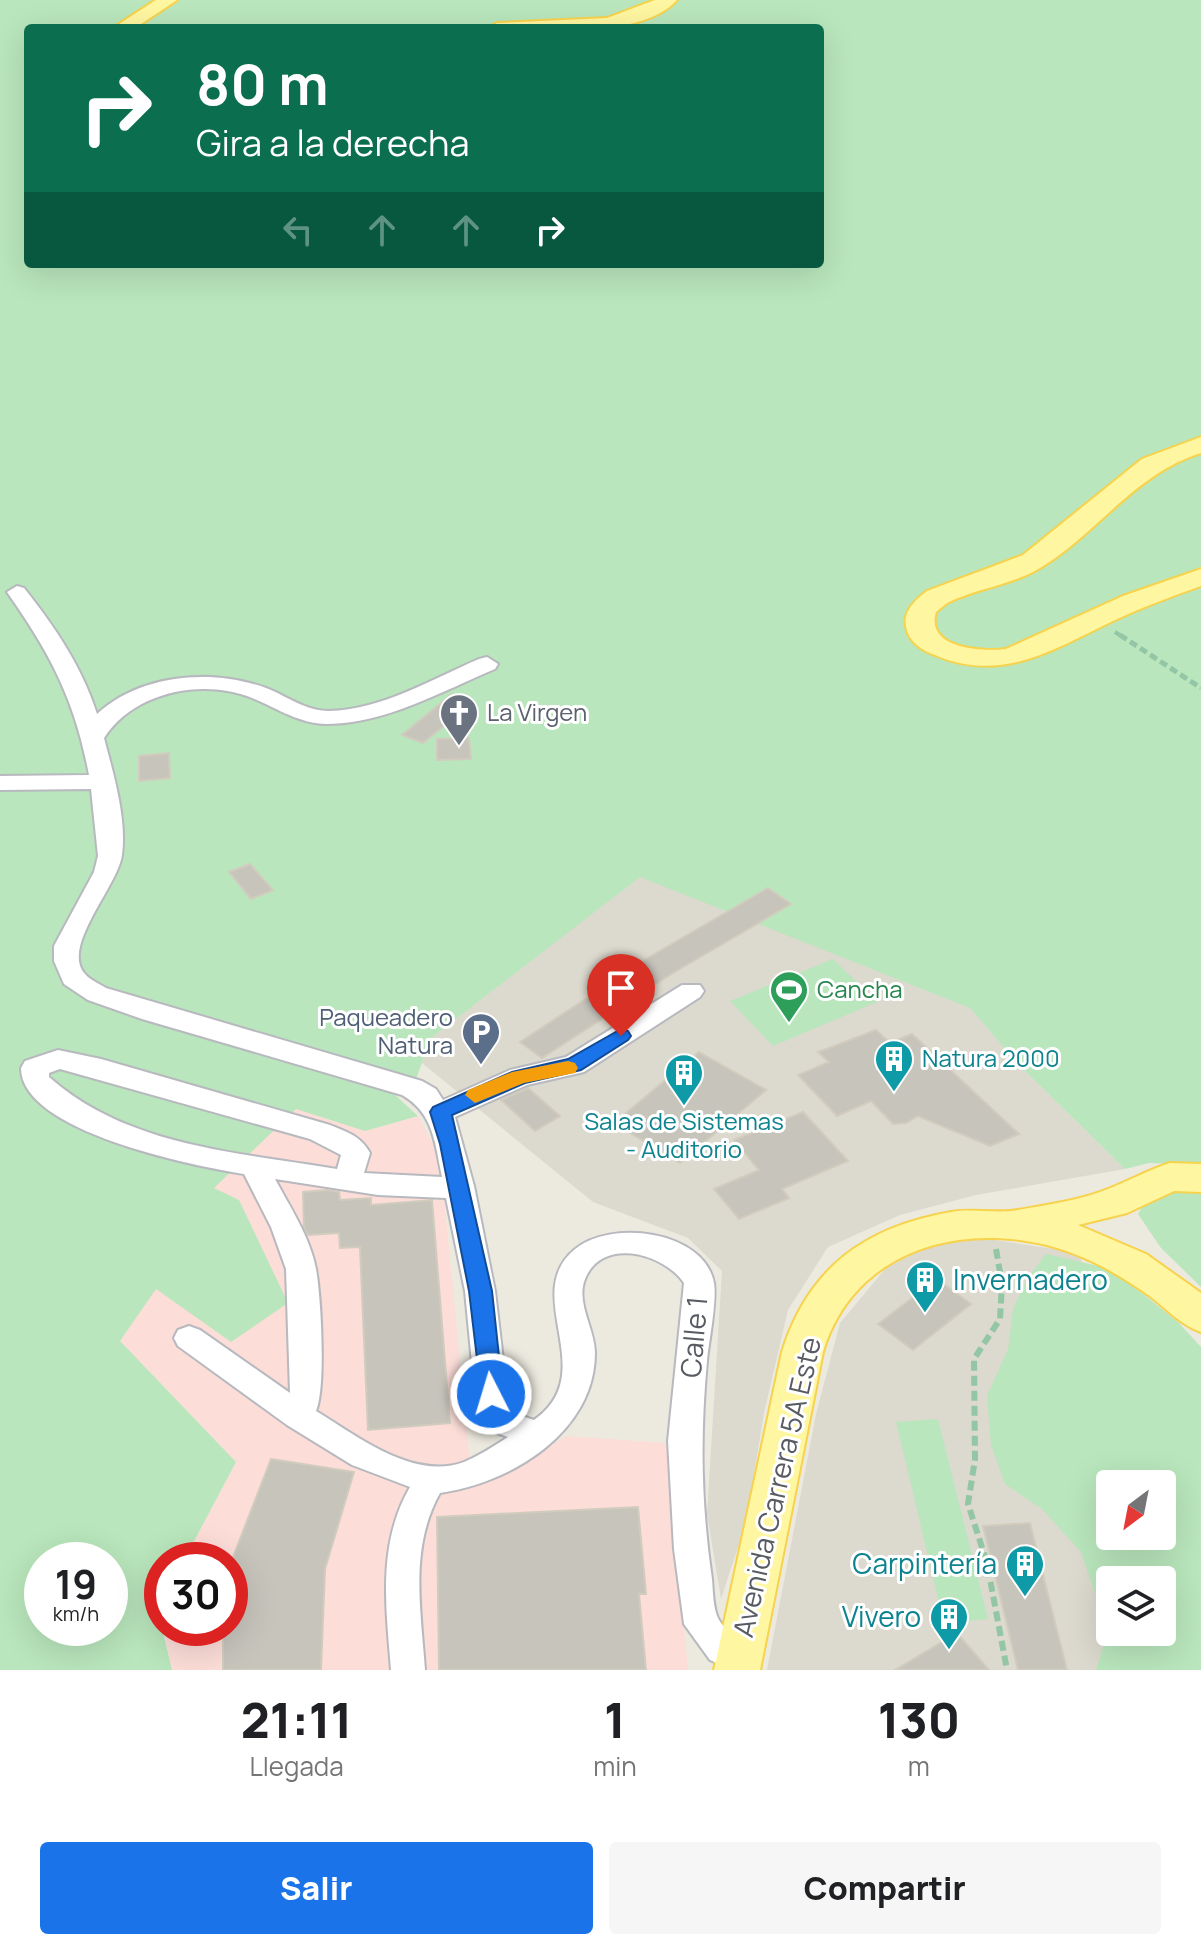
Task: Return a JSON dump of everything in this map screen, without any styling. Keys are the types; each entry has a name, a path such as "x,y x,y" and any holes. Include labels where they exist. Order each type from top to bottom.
{"main road":[{"path":"129,24 168,0"},
{"path":"578,24 619,22 648,13 668,0"},
{"path":"1201,445 1133,473 1033,561 1006,574 942,596 925,606 919,616 920,629 927,640 960,656 1012,657 1044,648 1094,619 1201,577"},
{"path":"998,1223 1066,1215 1113,1203 1170,1177 1201,1178"},
{"path":"1113,1203 1114,1229 1136,1264"},
{"name":"Avenida Carrera 5A Este","path":"738,1663 768,1505 806,1339 828,1295 864,1263 915,1236 958,1223 998,1223 1071,1236 1136,1264 1201,1316"}],"street":[{"path":"17,592 68,664 94,736 108,810 110,854 104,876 68,938 66,953 73,978 97,994 151,1013 412,1088 440,1112 460,1186 480,1291 491,1394 505,1423 535,1434"},
{"path":"94,736 108,716 140,697 166,689 195,684 239,687 259,693 290,711 315,718 342,717 367,711 487,664"},
{"path":"0,783 101,782"},
{"path":"440,1112 520,1077 574,1065 691,991"},
{"path":"347,1181 356,1153 345,1142 320,1132 101,1068 58,1059 35,1068 35,1080 45,1091 79,1115 161,1147 347,1181 443,1188 460,1186"},
{"path":"253,1164 286,1227 301,1269 306,1379 305,1400 298,1416"},
{"name":"Calle 1","path":"430,1481 471,1473 555,1422 565,1409 573,1386 579,1345 568,1292 577,1267 591,1254 622,1243 655,1245 683,1259 695,1274 701,1291 684,1441 685,1493 698,1607 707,1634 738,1663"},
{"path":"189,1338 298,1416 363,1456 430,1481 407,1520 401,1559 408,1670"}],"path":[{"path":"1094,619 1201,688"},
{"path":"998,1223 995,1240 1002,1284 1000,1319 974,1359 975,1459 968,1504 987,1563 1007,1670"}],"shaded area":[{"path":"671,852 931,962 1022,1068 1125,1169 976,1195 900,1215 828,1247 788,1310 764,1413 746,1523 721,1599 707,1514 722,1271 688,1238 593,1202 422,1063 431,1038"},
{"path":"72,1037 365,1131 418,1116 440,1156 471,1473 489,1482 566,1436 667,1443 688,1670 171,1670 167,1646 248,1646 248,1542 194,1542 236,1462 120,1341 156,1288 231,1342 197,1182"},
{"path":"940,1240 995,1240 1080,1253 1096,1339 1155,1413 1165,1470 1096,1470 1096,1550 1176,1550 1176,1530 1201,1670 767,1670 816,1414 840,1323 886,1268"}],"green space":[{"path":"0,0 1201,0 1201,1165 1149,1163 1125,1169 1022,1068 970,1008 640,877 431,1038 416,1079 347,1060 332,1075 394,1094 418,1116 365,1131 296,1109 214,1188 239,1200 288,1303 231,1342 156,1289 120,1341 236,1462 194,1542 144,1542 144,1646 166,1646 172,1670 0,1670"},
{"name":"Cancha","path":"833,959 877,1002 773,1046 730,1001"},
{"path":"1186,1188 1201,1193 1201,1287 1161,1248 1138,1214 1150,1194"},
{"path":"1046,1254 1112,1269 1178,1322 1201,1347 1201,1670 1096,1670 1103,1646 1176,1646 1176,1566 1096,1566 1096,1596 1081,1552 1042,1509 1005,1484 991,1445 987,1396 1008,1349 1013,1309 1026,1281"},
{"path":"938,1419 988,1619 944,1623 896,1422"}],"building":[{"path":"452,694 473,702 423,743 402,735"},
{"path":"469,738 471,759 437,760 437,739"},
{"path":"169,753 170,778 139,781 139,756"},
{"path":"250,864 273,890 251,899 229,872"},
{"path":"768,888 791,904 673,973 542,1058 520,1042 651,956"},
{"name":"Natura 2000","path":"876,1030 890,1043 912,1034 1019,1134 990,1146 918,1116 906,1123 893,1124 871,1101 837,1116 798,1075 829,1062 818,1052"},
{"name":"Salas de Sistemas - Auditorio","path":"699,1052 766,1090 680,1163 614,1123"},
{"path":"528,1088 560,1116 535,1131 501,1100"},
{"path":"803,1112 848,1161 782,1189 789,1198 739,1219 714,1189 759,1170 734,1140"},
{"path":"303,1192 339,1192 340,1200 371,1198 371,1205 432,1200 450,1423 368,1430 360,1247 340,1248 339,1233 308,1235 304,1227"},
{"name":"Invernadero","path":"937,1279 971,1304 913,1350 878,1324"},
{"path":"271,1459 354,1472 325,1569 321,1670 223,1670 223,1646 248,1646 248,1542 239,1542"},
{"path":"638,1507 646,1594 639,1594 646,1670 439,1670 437,1517"},
{"name":"Carpintería","path":"1030,1523 1067,1670 1018,1670 983,1526"},
{"name":"Vivero","path":"957,1633 989,1670 895,1670"}],"slow traffic":[{"path":"475,1095 520,1077 568,1068"}],"place":[{"name":"La Virgen","path":"459,747"},
{"name":"Cancha","path":"789,1024"},
{"name":"Paqueadero Natura","path":"481,1066"},
{"name":"Natura 2000","path":"894,1093"},
{"name":"Salas de Sistemas - Auditorio","path":"684,1107"},
{"name":"Invernadero","path":"925,1314"},
{"name":"Carpintería","path":"1025,1598"},
{"name":"Vivero","path":"949,1651"}],"route":[{"path":"491,1394 480,1291 460,1186 440,1112 520,1077 574,1065 621,1036"}]}
